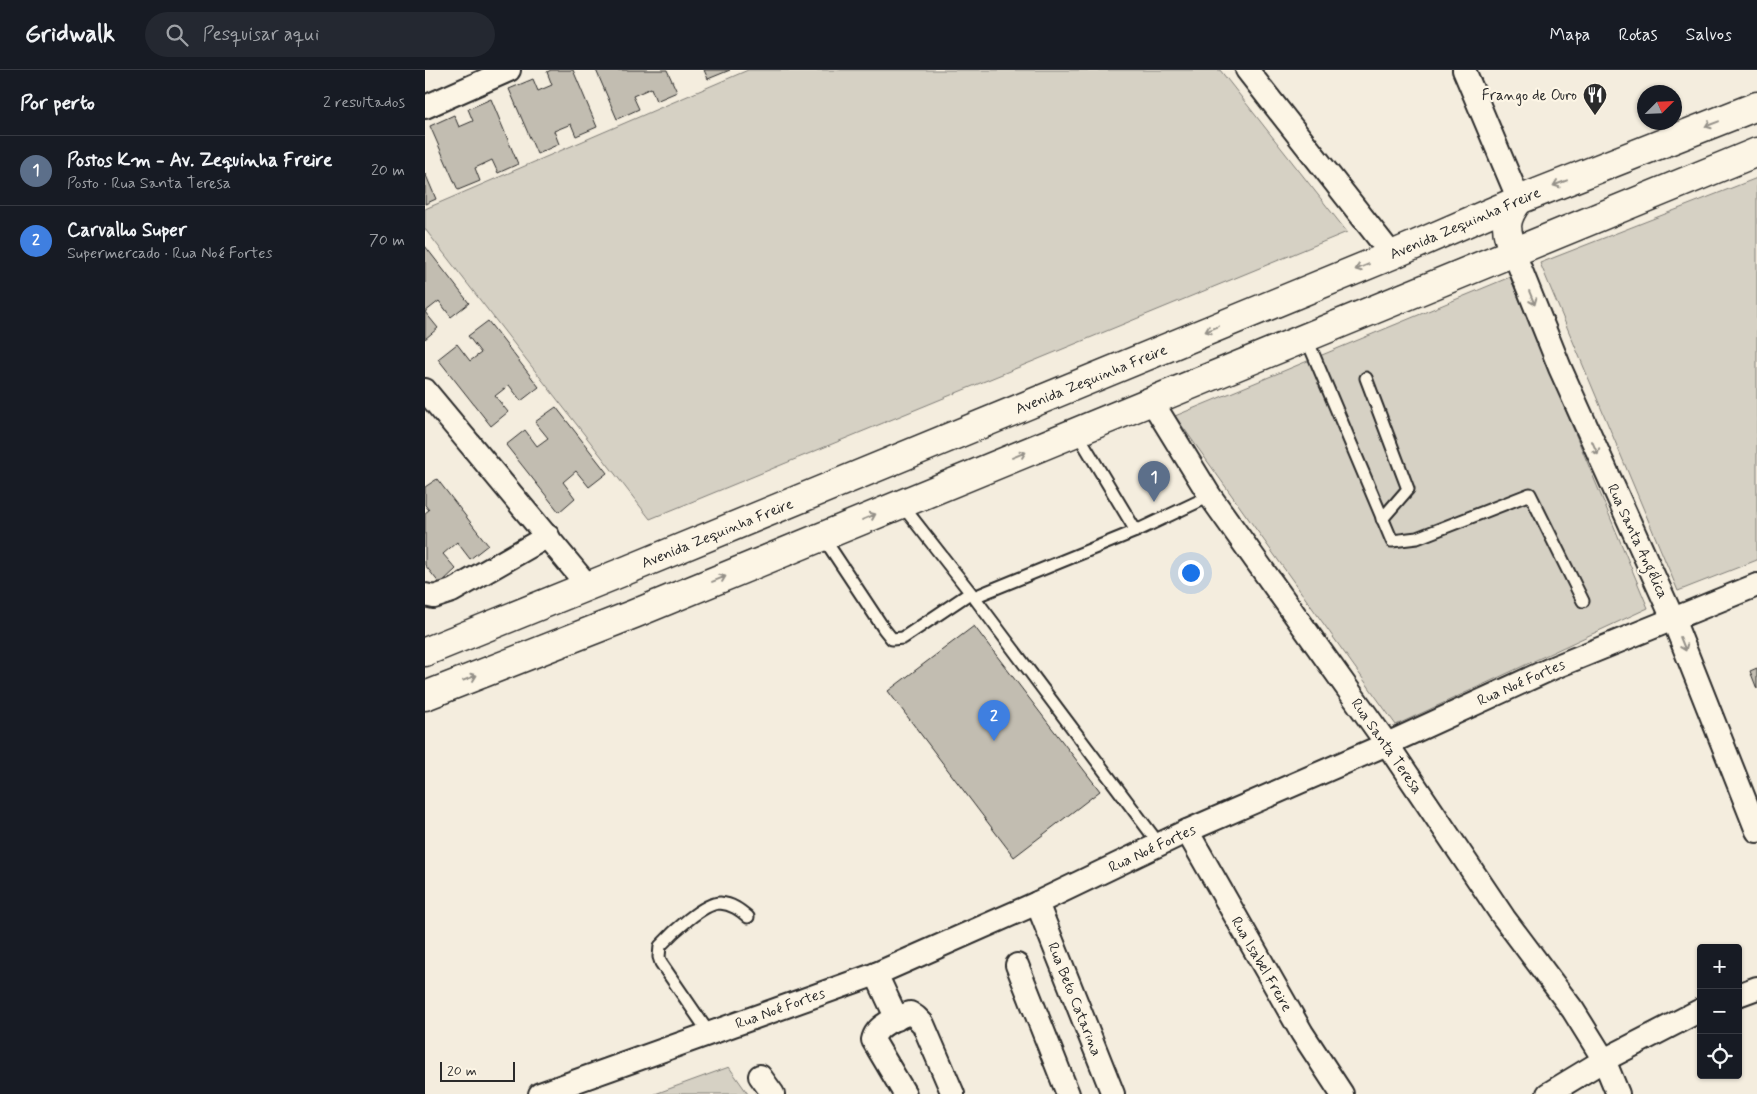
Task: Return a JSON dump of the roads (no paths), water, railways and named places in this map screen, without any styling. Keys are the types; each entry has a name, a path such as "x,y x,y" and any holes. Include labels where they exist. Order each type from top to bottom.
{"main road":[{"name":"Avenida Zequinha Freire","path":"425,652 1392,255 1519,200 1757,106"},
{"path":"425,696 691,591 1757,152"},
{"path":"1514,253 1506,222 1519,200"},
{"path":"673,551 676,571 682,583 691,591"},
{"path":"620,573 637,586 640,594 634,614"}],"street":[{"path":"425,107 509,70"},
{"path":"1247,70 1392,255"},
{"path":"1464,70 1519,200"},
{"name":"Rua Santa Angélica","path":"1514,253 1564,376 1673,619 1757,831"},
{"path":"425,390 588,586"},
{"name":"Rua Santa Teresa","path":"1151,400 1210,496 1387,744 1504,918 1573,1010 1604,1060 1618,1094"},
{"path":"425,595 433,598 452,591 548,536"},
{"name":"Rua Noé Fortes","path":"540,1094 876,974 1037,903 1187,831 1387,744 1555,666 1757,585"},
{"name":"Rua Isabel Freire","path":"1187,831 1302,1033 1342,1094"},
{"name":"Rua Beto Catarina","path":"1037,903 1113,1094"},
{"path":"1017,964 1061,1092"},
{"path":"876,974 897,1019"},
{"path":"1742,994 1757,988"},
{"path":"1548,1094 1604,1060 1697,1012"},
{"path":"905,1094 873,1040 874,1034 879,1028 910,1013 916,1016 923,1024 953,1094"},
{"path":"760,1076 773,1094"}],"lane":[{"path":"1305,337 1392,541 1417,538 1530,494 1583,601"},
{"path":"1366,378 1407,489 1382,519"},
{"path":"1076,431 1136,531"},
{"path":"823,537 884,630 892,639 903,638 972,595 1136,531 1210,496"},
{"path":"901,503 1159,844"},
{"path":"709,1033 661,963 659,957 660,946 689,920 707,907 719,903 735,907 748,917"}],"place":[{"name":"Frango de Ouro","path":"1595,116"},
{"name":"Postos Km - Av. Zequinha Freire","path":"1154,502"},
{"name":"Carvalho Super","path":"994,741"}]}
